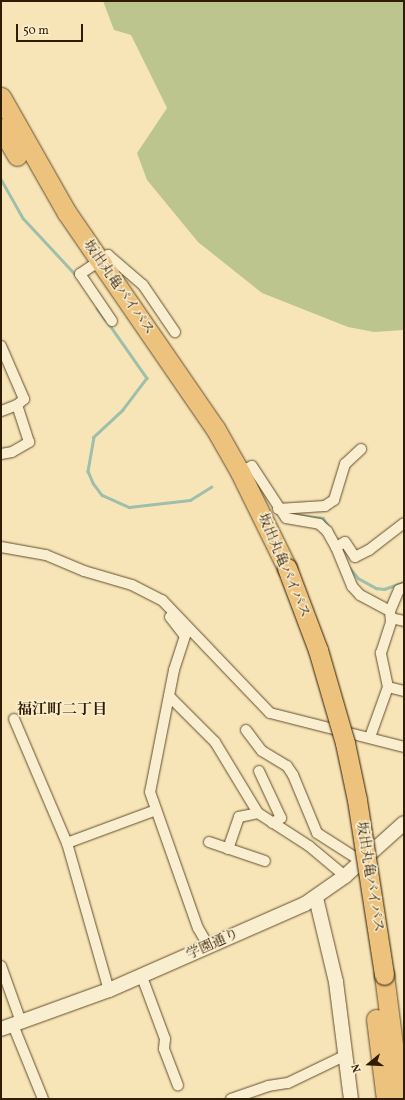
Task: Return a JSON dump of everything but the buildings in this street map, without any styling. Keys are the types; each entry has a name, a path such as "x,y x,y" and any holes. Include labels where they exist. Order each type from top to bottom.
{"highway":[{"name":"坂出丸亀バイパス","path":"1,98 92,263 187,386 240,472 281,571 333,748 345,801 402,1099"},
{"name":"坂出丸亀バイパス","path":"1,128 202,430 281,571"},
{"name":"坂出丸亀バイパス","path":"378,976 376,1019 387,1099"}],"street":[{"path":"112,321 82,279 80,272 92,263 108,255 113,257 143,285 175,332"},
{"path":"1,346 24,398 17,405 1,411"},
{"path":"1,454 12,452 29,442 17,405"},
{"path":"278,509 325,506 334,500 345,464 361,449"},
{"path":"240,472 252,466 278,509 286,518 319,524 327,531 338,545 352,586 360,595 391,615 404,621"},
{"path":"338,545 345,542 355,557 369,550 404,523"},
{"path":"1,547 46,555 84,571 132,585 162,600 230,668 262,708 283,718 370,737 404,747"},
{"path":"370,737 388,687 381,653 399,590 404,588"},
{"path":"162,600 162,607 185,636 169,696 150,792 198,928 209,946"},
{"path":"388,687 404,691"},
{"path":"169,696 215,742 258,813 334,864 345,876"},
{"path":"14,719 68,843 109,990"},
{"path":"246,730 262,750 287,766 293,775 317,832 361,861"},
{"path":"259,771 281,818 272,823"},
{"path":"68,843 156,810"},
{"path":"228,849 239,817 258,813"},
{"name":"学園通り","path":"12,1025 109,990 316,898 345,876 404,823"},
{"path":"209,842 265,861"},
{"path":"316,898 336,982 351,1099"},
{"path":"1,966 12,1025 43,1099"},
{"path":"142,976 165,1039 164,1049 178,1085"},
{"path":"231,1099 268,1086 288,1083 346,1055"}],"green space":[{"path":"103,1 404,1 404,330 374,332 348,327 262,293 198,242 147,180 137,153 167,108 131,35 114,30"}],"waterway":[{"path":"1,179 23,218 76,275"},
{"path":"97,308 105,319"},
{"path":"109,324 147,378 123,410 94,437 88,471 93,483 102,495 129,507 190,500 211,487"},
{"path":"296,515 323,518 333,533"},
{"path":"350,568 358,578 376,588 384,589 404,582"}],"district":[{"name":"福江町二丁目","path":"62,711"}]}
